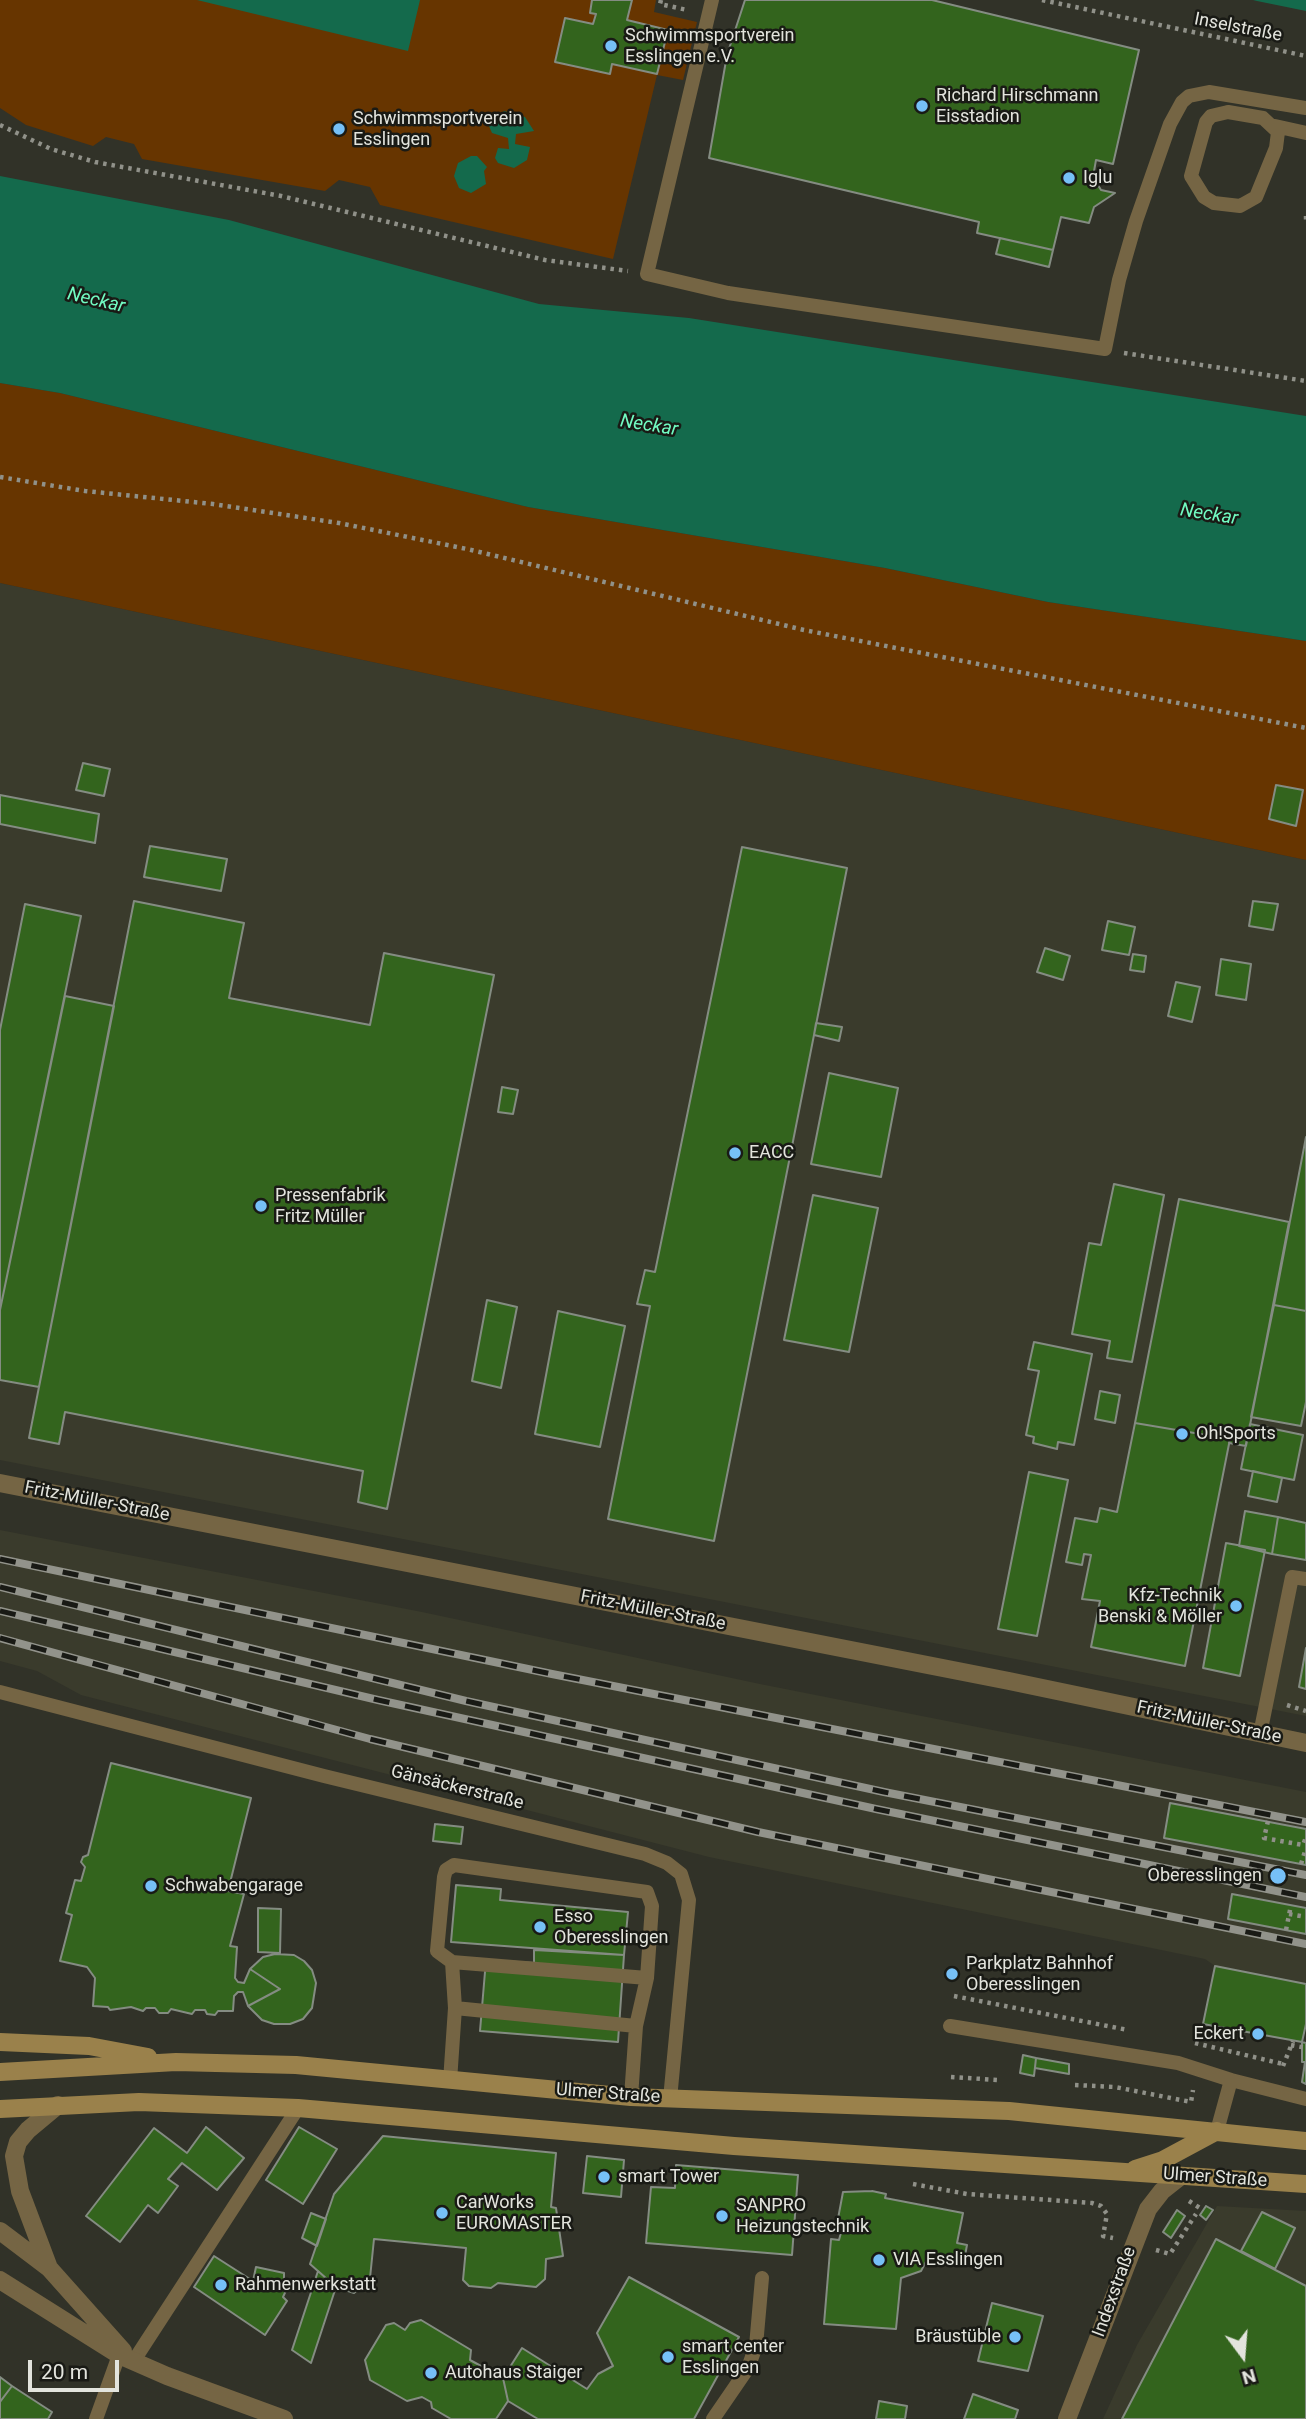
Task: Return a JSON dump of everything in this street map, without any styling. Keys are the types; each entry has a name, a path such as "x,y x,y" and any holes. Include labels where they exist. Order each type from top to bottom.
{"main road":[{"path":"0,2042 89,2046 176,2062"},
{"name":"Ulmer Straße","path":"0,2072 176,2062 296,2066 631,2097 996,2111 1306,2141"},
{"name":"Ulmer Straße","path":"0,2109 139,2102 298,2108 722,2146 1306,2184"},
{"name":"Ulmer Straße","path":"1125,2172 1163,2160 1217,2131"}],"street":[{"name":"Fritz-Müller-Straße","path":"0,1483 982,1676 1306,1743"},
{"path":"49,2268 20,2191 14,2156 18,2142 28,2130 58,2105"},
{"name":"Indexstraße","path":"1068,2419 1148,2209 1162,2191 1181,2176"},
{"path":"0,2231 49,2268 126,2358"},
{"path":"4,2287 126,2358 284,2419"}],"lane":[{"path":"712,0 647,274 728,293 1105,349 1116,289 1136,221 1170,124 1182,102 1189,96 1209,92 1306,108"},
{"path":"1266,102 1269,122 1278,132 1276,148 1252,202 1229,206 1204,197 1191,176 1206,122 1211,116 1228,112 1269,122 1306,133"},
{"path":"1260,1734 1292,1577 1306,1579"},
{"name":"Gänsäckerstraße","path":"0,1692 324,1776 645,1854 675,1868 685,1882 689,1910 670,2099"},
{"path":"631,2097 636,2026 647,1978 652,1906 647,1892 462,1865 446,1870 437,1951 452,1962 647,1978"},
{"path":"450,2081 455,2008 452,1962"},
{"path":"455,2008 636,2026"},
{"path":"950,2026 1178,2063 1306,2099"},
{"path":"1217,2131 1231,2080"},
{"path":"96,2419 126,2358 298,2108"},
{"path":"713,2419 748,2368 756,2346 762,2278"}],"path":[{"name":"Inselstraße","path":"1042,0 1306,56"},
{"path":"0,125 51,149 95,162 281,196 544,260 647,274"},
{"path":"1306,216 1306,225"},
{"path":"1105,349 1306,381"},
{"path":"0,477 85,491 212,504 339,523 467,549 804,631 1306,728"},
{"path":"1268,1821 1264,1838 1303,1845 1306,1839"},
{"path":"1301,1864 1306,1839"},
{"path":"1286,1930 1291,1905"},
{"path":"1289,1914 1306,1917"},
{"path":"1272,2091 1294,2044 1306,2045"},
{"path":"1075,2085 1115,2087 1191,2102 1204,2045"},
{"path":"951,2077 998,2080"},
{"path":"1188,2200 1202,2210"},
{"path":"1152,2249 1170,2255 1196,2214"}],"shaded area":[{"name":"Schwimmsportverein Esslingen","path":"0,0 656,0 654,12 697,22 683,80 657,75 613,259 380,205 370,187 339,180 325,191 142,159 134,144 106,137 93,146 26,125 0,108"},
{"path":"0,383 60,393 528,507 885,568 1048,602 1306,641 1306,860 0,583"},
{"path":"0,583 1306,860 1306,1716 0,1460"},
{"path":"0,1530 422,1612 760,1684 1306,1792 1306,1984 1215,1966 1205,1959 709,1857 81,1695 37,1671 0,1661"},
{"path":"1217,2206 1306,2211 1306,2419 1103,2419 1137,2345"}],"water":[{"path":"197,0 420,0 408,51"},
{"path":"1253,0 1306,0 1306,11 1257,1"},
{"path":"504,111 525,117 534,131 516,134 515,144 530,147 527,160 514,168 498,163 495,158 498,148 509,149 508,138 492,133 489,126"},
{"path":"477,156 487,167 484,171 486,184 471,193 459,188 454,176 458,163"},
{"name":"Neckar","path":"0,176 229,220 539,304 689,318 1306,416 1306,641 1048,602 885,568 528,507 60,393 0,383"}],"building":[{"name":"Schwimmsportverein Esslingen e.V.","path":"592,0 632,0 627,20 668,30 657,74 612,64 610,74 555,62 565,18 593,24 596,14 590,13"},
{"name":"Richard Hirschmann Eisstadion","path":"745,0 932,0 1139,50 1113,164 1096,160 1093,177 1101,190 1115,193 1094,207 1089,223 1061,217 1053,250 977,233 979,222 709,158 727,55"},
{"path":"1000,238 1053,250 1049,267 996,254"},
{"path":"83,763 110,769 104,796 76,790"},
{"path":"1276,785 1303,790 1296,826 1269,819"},
{"path":"0,795 99,814 95,843 0,824"},
{"path":"150,846 227,859 221,891 144,877"},
{"name":"EACC","path":"742,847 847,868 714,1541 608,1519 650,1306 637,1304 645,1270 655,1272"},
{"name":"Pressenfabrik Fritz Müller","path":"134,901 244,923 229,998 370,1025 384,953 494,975 387,1509 358,1502 363,1471 65,1412 59,1444 29,1438"},
{"path":"1253,901 1278,904 1273,930 1249,926"},
{"path":"25,904 81,916 0,1310 0,1030"},
{"path":"1108,921 1135,927 1129,955 1102,950"},
{"path":"1045,948 1070,956 1063,980 1037,972"},
{"path":"1133,954 1146,956 1144,972 1130,970"},
{"path":"1221,959 1251,964 1246,1000 1216,995"},
{"path":"1176,982 1200,987 1192,1022 1168,1016"},
{"path":"65,996 114,1006 39,1387 0,1380 0,1310"},
{"path":"816,1023 842,1027 839,1041 814,1035"},
{"path":"829,1073 898,1088 881,1177 811,1164"},
{"path":"502,1087 518,1090 513,1114 498,1112"},
{"path":"1306,1137 1306,1311 1274,1305"},
{"path":"1114,1184 1164,1195 1132,1362 1107,1358 1110,1341 1072,1334 1089,1243 1101,1245"},
{"path":"813,1195 878,1208 849,1352 784,1340"},
{"path":"1179,1199 1289,1222 1246,1446 1229,1443 1230,1439 1135,1423"},
{"path":"487,1300 517,1307 501,1388 472,1381"},
{"path":"1274,1305 1306,1311 1306,1402 1301,1426 1251,1417"},
{"path":"558,1311 625,1326 600,1447 535,1434"},
{"path":"1034,1342 1092,1354 1074,1445 1058,1442 1057,1449 1033,1443 1034,1437 1026,1435 1039,1371 1028,1369"},
{"path":"1100,1391 1120,1395 1115,1423 1095,1419"},
{"path":"1135,1423 1230,1439 1185,1666 1091,1647 1100,1601 1082,1599 1091,1555 1084,1554 1082,1565 1066,1562 1075,1518 1097,1522 1100,1508 1117,1512"},
{"path":"1250,1424 1303,1435 1294,1480 1241,1469"},
{"path":"1253,1471 1282,1478 1277,1502 1248,1496"},
{"path":"1029,1472 1068,1480 1037,1636 998,1629"},
{"path":"1245,1511 1278,1517 1272,1554 1239,1546"},
{"path":"1278,1517 1306,1523 1306,1560 1272,1554"},
{"path":"1226,1543 1265,1550 1240,1676 1203,1668"},
{"path":"1306,1648 1306,1689 1299,1687"},
{"name":"Schwabengarage","path":"111,1763 251,1798 228,1891 244,1894 230,1946 237,1947 235,1978 238,1982 244,1983 250,1969 280,1989 248,2006 243,1992 238,1992 234,1996 233,2011 218,2011 215,2015 207,2014 205,2010 195,2010 192,2014 171,2009 168,2013 159,2013 155,2008 146,2008 143,2011 131,2007 110,2010 108,2007 93,2006 95,1978 87,1967 60,1961 72,1915 66,1913 75,1880 81,1881 85,1867 81,1862 83,1857 88,1855"},
{"path":"1170,1803 1306,1829 1306,1865 1164,1838"},
{"path":"435,1824 463,1827 461,1844 433,1841"},
{"name":"Esso Oberesslingen","path":"456,1885 501,1889 500,1900 628,1912 624,1955 451,1942"},
{"path":"1232,1894 1306,1908 1306,1934 1228,1919"},
{"path":"258,1908 281,1909 280,1953 258,1952"},
{"path":"534,1950 624,1955 618,2042 480,2031 486,1960 534,1963"},
{"path":"275,1954 294,1955 304,1961 312,1970 316,1983 312,2008 303,2019 290,2024 274,2024 262,2020 248,2006 280,1989 250,1969 263,1957"},
{"path":"1215,1966 1306,1984 1306,2024 1302,2042 1203,2024"},
{"path":"1302,2042 1306,2043 1306,2084 1302,2082 1305,2062 1302,2062"},
{"path":"1023,2055 1036,2058 1034,2076 1020,2073"},
{"path":"1036,2058 1069,2064 1069,2074 1035,2068"},
{"path":"206,2127 244,2158 217,2190 182,2163 168,2179 178,2186 158,2213 148,2205 120,2242 86,2216 154,2128 187,2153"},
{"path":"299,2127 337,2149 303,2204 266,2180"},
{"name":"CarWorks EUROMASTER","path":"383,2136 556,2153 551,2207 556,2208 563,2256 546,2259 545,2279 536,2287 498,2283 491,2288 469,2286 463,2280 466,2248 374,2239 370,2278 354,2293 336,2287 310,2264 334,2194"},
{"name":"smart Tower","path":"587,2156 624,2160 621,2197 583,2193"},
{"name":"SANPRO Heizungstechnik","path":"676,2165 798,2175 792,2255 646,2243 651,2187 675,2188"},
{"name":"VIA Esslingen","path":"872,2191 886,2194 885,2198 963,2213 957,2243 967,2245 964,2261 930,2254 921,2271 901,2278 896,2329 824,2324 831,2239 839,2240 843,2225 837,2224 843,2192"},
{"path":"1206,2206 1213,2210 1206,2220 1200,2215"},
{"path":"1177,2210 1185,2216 1171,2238 1163,2232"},
{"path":"1262,2212 1295,2228 1275,2269 1241,2251"},
{"path":"311,2213 326,2219 317,2246 302,2238"},
{"path":"1216,2239 1306,2286 1306,2419 1122,2419"},
{"path":"214,2256 253,2281 256,2267 284,2273 284,2280 290,2282 283,2297 287,2301 265,2335 194,2287"},
{"path":"318,2271 336,2287 311,2363 292,2350"},
{"name":"smart center Esslingen","path":"629,2277 739,2337 694,2419 538,2419 508,2401 503,2378 522,2348 587,2389 598,2374 613,2366 597,2333"},
{"path":"992,2303 1043,2316 1028,2371 978,2361"},
{"name":"Autohaus Staiger","path":"421,2320 471,2350 470,2360 503,2378 508,2401 496,2419 451,2419 432,2408 431,2402 422,2397 407,2401 370,2380 365,2360 386,2325 394,2323 405,2330 410,2323"},
{"path":"0,2377 12,2386 0,2402"},
{"path":"12,2386 52,2412 48,2419 0,2419 0,2402"},
{"path":"973,2394 1018,2410 1015,2419 964,2419"},
{"path":"879,2401 907,2406 905,2419 876,2419"}],"railway":[{"path":"0,1559 552,1674 1306,1822"},
{"path":"0,1587 466,1701 884,1792 1306,1875"},
{"path":"0,1611 378,1700 876,1809 1306,1897"},
{"path":"0,1638 370,1739 758,1832 1306,1944"}],"place":[{"name":"Schwimmsportverein Esslingen e.V.","path":"611,46"},
{"name":"Richard Hirschmann Eisstadion","path":"922,106"},
{"name":"Schwimmsportverein Esslingen","path":"339,129"},
{"name":"Iglu","path":"1069,178"},
{"name":"EACC","path":"735,1153"},
{"name":"Pressenfabrik Fritz Müller","path":"261,1206"},
{"name":"Oh!Sports","path":"1182,1434"},
{"name":"Kfz-Technik Benski & Möller","path":"1236,1606"},
{"name":"Oberesslingen","path":"1278,1876"},
{"name":"Schwabengarage","path":"151,1886"},
{"name":"Esso Oberesslingen","path":"540,1927"},
{"name":"Parkplatz Bahnhof Oberesslingen","path":"952,1974"},
{"name":"Eckert","path":"1258,2034"},
{"name":"smart Tower","path":"604,2177"},
{"name":"CarWorks EUROMASTER","path":"442,2213"},
{"name":"SANPRO Heizungstechnik","path":"722,2216"},
{"name":"VIA Esslingen","path":"879,2260"},
{"name":"Rahmenwerkstatt","path":"221,2285"},
{"name":"Bräustüble","path":"1015,2337"},
{"name":"smart center Esslingen","path":"668,2357"},
{"name":"Autohaus Staiger","path":"431,2373"}]}
